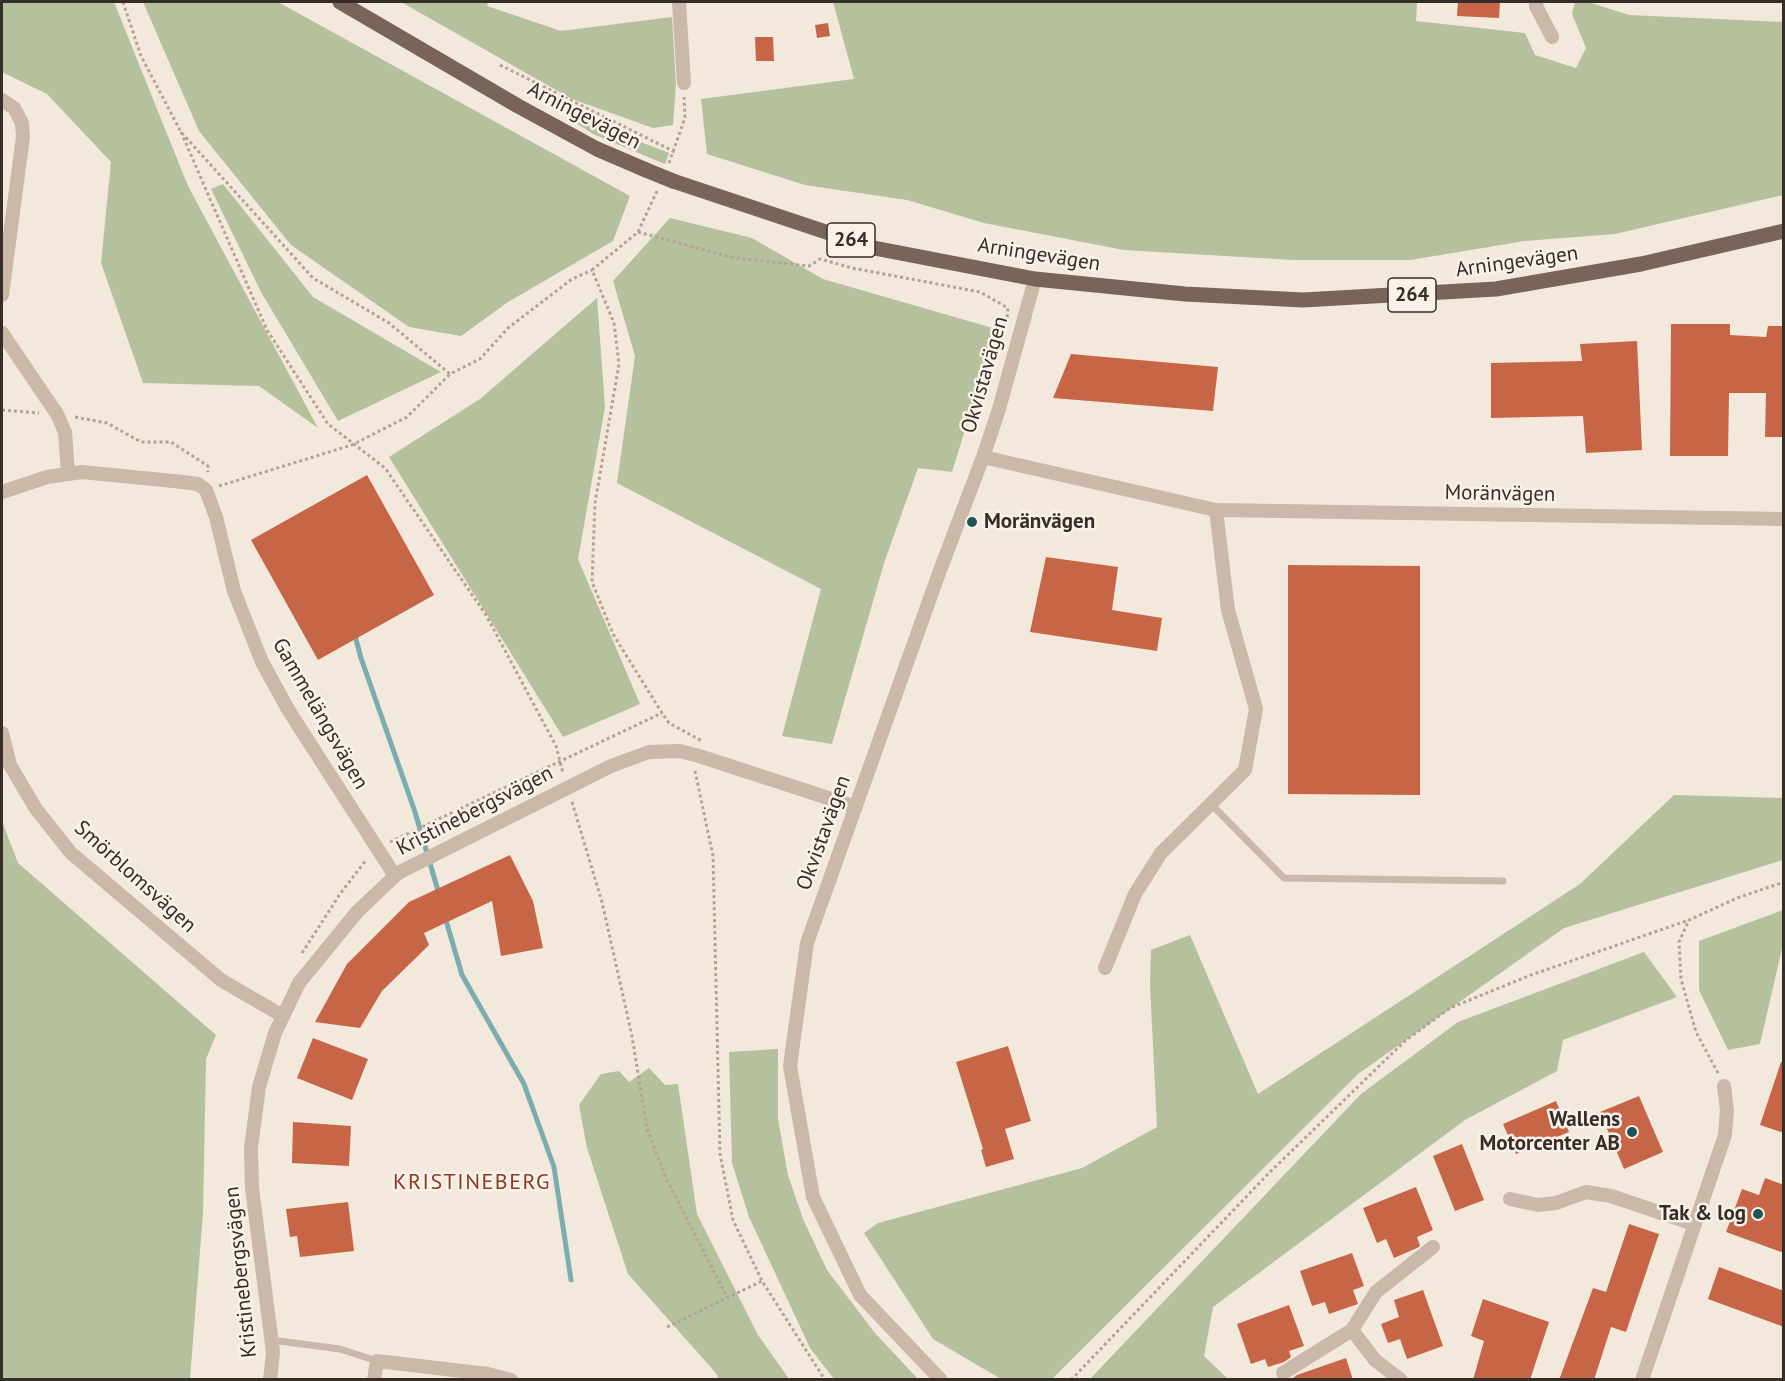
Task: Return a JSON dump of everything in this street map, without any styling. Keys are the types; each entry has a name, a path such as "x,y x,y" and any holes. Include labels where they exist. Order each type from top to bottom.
{"main road":[{"name":"Arningevägen","path":"340,2 518,106 597,149 673,181 874,248 1035,279 1174,293 1303,300 1391,296 1496,289 1641,264 1784,231"}],"street":[{"path":"679,2 684,83"},
{"path":"1536,2 1552,37"},
{"path":"2,100 14,108 22,123 23,137 2,295"},
{"name":"Okvistavägen","path":"941,1380 860,1295 813,1197 790,1066 807,943 939,573 983,457 999,409 1035,279"},
{"path":"2,333 57,414 65,432 68,474"},
{"name":"Moränvägen","path":"983,457 1216,510 1784,519"},
{"path":"2,492 47,477 82,472 198,484 206,490"},
{"name":"Gammelängsvägen","path":"206,490 216,517 234,591 262,662 289,711 395,876"},
{"path":"1105,968 1135,894 1161,853 1245,770 1256,709 1228,610 1216,510"},
{"name":"Smörblomsvägen","path":"2,733 10,765 36,809 71,854 221,980 283,1016"},
{"name":"Kristinebergsvägen","path":"270,1380 271,1340 252,1188 251,1148 260,1087 275,1033 298,983 357,912 395,876 611,766 649,752 680,751 856,807"},
{"path":"1642,1380 1725,1135 1727,1110 1724,1086"},
{"path":"1510,1199 1538,1205 1556,1203 1586,1192 1594,1193 1611,1196 1694,1224"},
{"path":"1283,1373 1352,1330 1376,1292 1433,1247"},
{"path":"1352,1330 1375,1360 1401,1380"},
{"path":"374,1380 377,1361 488,1374 511,1380"}],"lane":[{"path":"1211,804 1284,878 1503,881"},
{"path":"271,1340 340,1349 377,1361"}],"path":[{"path":"123,2 141,56 181,132 267,330 328,424 352,445 385,468 486,615 556,746 602,902 632,1036 647,1129 671,1189 727,1297"},
{"path":"500,65 675,152 685,118 684,83"},
{"path":"181,132 314,278 388,323 450,374"},
{"path":"638,232 734,258 809,266 820,259 852,268 980,292 1008,308 1005,330"},
{"path":"2,410 57,414 107,423 141,442 171,442 208,466 206,490 352,445 407,417 450,374 480,359 508,328 572,279 592,270"},
{"path":"1071,1380 1269,1173 1405,1041 1450,1008 1531,975 1689,920 1737,898 1784,882"},
{"path":"1689,920 1679,942 1681,979 1696,1032 1724,1086"},
{"path":"667,1327 762,1281"}],"green space":[{"path":"2,2 114,2 188,186 318,428 259,386 143,383 101,263 111,162 47,94 2,72"},
{"path":"143,2 278,2 630,196 613,241 508,302 461,336 409,327 291,245 199,131"},
{"path":"401,2 488,2 487,6 561,31 672,17 676,84 673,125 653,128 572,99"},
{"path":"833,2 1417,2 1416,21 1525,33 1535,55 1576,68 1586,48 1572,14 1575,2 1588,2 1629,15 1783,22 1783,195 1615,234 1525,241 1410,260 1293,260 1124,250 984,223 907,200 805,185 707,154 701,99 854,79"},
{"path":"579,118 669,153 665,164 593,134 576,123"},
{"path":"223,184 313,297 441,372 338,421 261,292 211,189"},
{"path":"670,218 752,238 823,279 996,329 952,472 918,468 884,563 832,744 782,736 821,589 617,483 635,356 613,281"},
{"path":"597,298 605,407 578,559 640,704 563,737 389,457 480,399"},
{"path":"1674,795 1783,798 1783,860 1564,928 1358,1074 1052,1379 1001,1379 933,1339 864,1233 878,1223 1082,1168 1157,1127 1150,985 1151,950 1190,935 1258,1094 1580,884"},
{"path":"2,821 18,863 216,1035 206,1059 203,1213 190,1379 2,1379"},
{"path":"1783,910 1783,944 1760,1044 1728,1050 1699,990 1699,941"},
{"path":"1644,952 1677,997 1563,1040 1557,1071 1465,1120 1213,1307 1204,1356 1228,1379 1090,1379 1361,1094 1458,1022"},
{"path":"778,1049 778,1119 788,1175 803,1219 827,1270 875,1333 918,1379 834,1379 810,1348 749,1217 732,1163 729,1052"},
{"path":"649,1068 665,1085 678,1084 697,1214 758,1335 789,1379 719,1379 628,1274 587,1148 579,1105 601,1074 619,1071 629,1082"}],"building":[{"path":"1458,2 1500,2 1499,18 1457,16"},
{"path":"828,23 830,36 817,38 815,25"},
{"path":"755,37 773,37 774,61 756,61"},
{"path":"1671,324 1730,324 1730,335 1766,337 1768,326 1784,326 1784,437 1765,437 1766,393 1729,393 1728,456 1670,456"},
{"path":"1637,341 1642,450 1586,453 1583,416 1491,418 1491,363 1582,361 1580,344"},
{"path":"1071,354 1218,367 1213,411 1053,398"},
{"path":"367,475 434,595 318,660 251,540"},
{"path":"1046,557 1118,567 1112,610 1162,618 1157,651 1030,632"},
{"path":"1288,565 1420,566 1420,795 1288,794"},
{"path":"510,855 533,901 543,948 501,956 492,901 424,933 429,945 382,991 360,1028 315,1022 347,964 409,902"},
{"path":"313,1038 368,1059 352,1100 297,1078"},
{"path":"1008,1046 1031,1121 1005,1129 1014,1159 986,1167 981,1150 983,1149 956,1062"},
{"path":"1781,1062 1784,1062 1784,1133 1760,1125"},
{"name":"Wallens Motorcenter AB","path":"1639,1096 1663,1152 1624,1169 1600,1112"},
{"path":"1556,1101 1569,1132 1516,1154 1503,1124"},
{"path":"293,1122 351,1126 349,1166 292,1163"},
{"path":"1462,1144 1484,1200 1455,1211 1433,1156"},
{"name":"Tak & log","path":"1765,1178 1784,1185 1784,1253 1726,1232 1742,1189 1759,1195"},
{"path":"1416,1187 1433,1230 1417,1237 1420,1246 1394,1258 1386,1239 1377,1243 1363,1208"},
{"path":"348,1202 354,1251 300,1257 297,1236 290,1237 286,1209"},
{"path":"1629,1224 1659,1234 1626,1332 1611,1327 1594,1380 1559,1380 1593,1288 1606,1292"},
{"path":"1352,1253 1364,1286 1353,1290 1358,1304 1329,1314 1325,1302 1312,1306 1300,1271"},
{"path":"1719,1267 1784,1291 1784,1327 1708,1299"},
{"path":"1423,1290 1443,1346 1407,1359 1400,1339 1388,1343 1381,1324 1399,1317 1394,1300"},
{"path":"1483,1299 1549,1322 1530,1380 1473,1380 1484,1341 1471,1336"},
{"path":"1289,1305 1304,1346 1289,1351 1291,1357 1284,1362 1268,1367 1265,1359 1251,1364 1237,1324"},
{"path":"1346,1358 1353,1380 1291,1380 1297,1375"}],"waterway":[{"path":"354,632 415,812 439,894"},
{"path":"445,917 462,975 524,1084 554,1167 571,1280"}],"place":[{"name":"Moränvägen","path":"972,522"},
{"name":"Wallens Motorcenter AB","path":"1632,1132"},
{"name":"Tak & log","path":"1758,1214"}],"district":[{"name":"KRISTINEBERG","path":"472,1183"}]}
